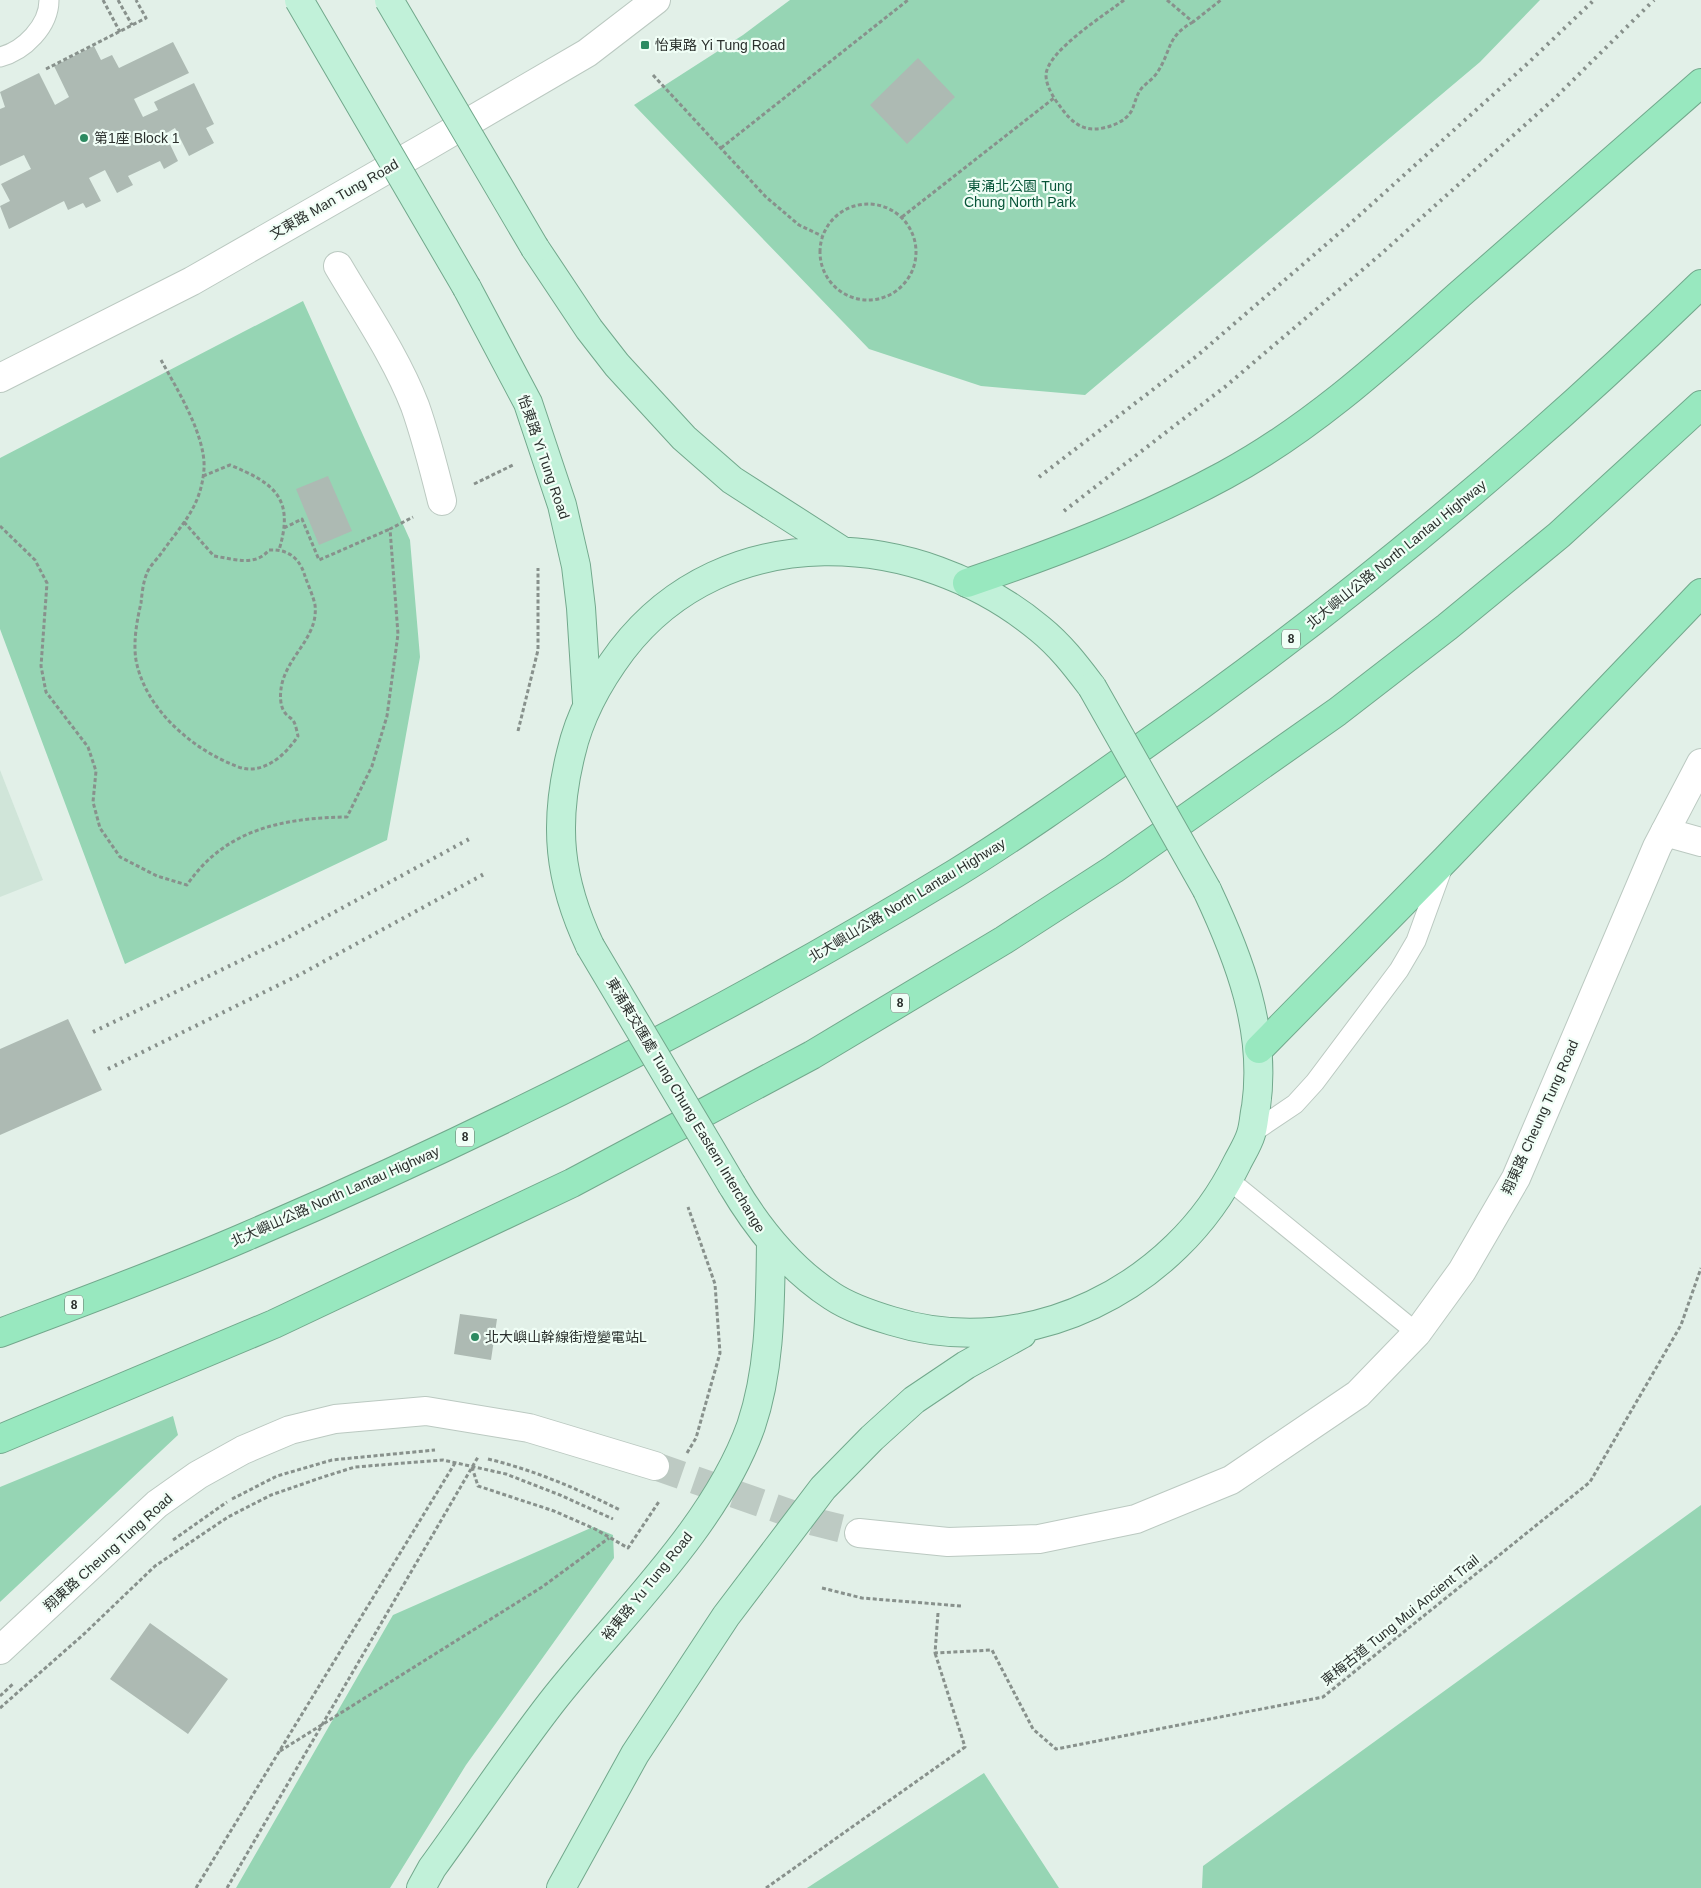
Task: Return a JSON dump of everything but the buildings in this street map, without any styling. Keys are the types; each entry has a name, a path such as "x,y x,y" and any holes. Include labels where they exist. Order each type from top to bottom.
{"highway":[{"path":"967,583 1041,558 1134,521 1226,475 1292,433 1363,380 1701,83"},
{"name":"北大嶼山公路 North Lantau Highway","path":"0,1333 243,1238 559,1093 775,979 958,871 1069,798 1180,721 1391,561 1602,380 1701,284"},
{"name":"8","path":"0,1439 274,1324 572,1183 812,1055 987,950 1121,864 1337,712 1447,627 1559,535 1701,405"},
{"path":"1259,1049 1701,593"}],"main road":[{"name":"怡東路 Yi Tung Road","path":"299,0 467,288 528,403 562,506 576,566 581,608 587,702"},
{"path":"389,0 535,248 589,330 617,365 690,444 732,480 840,550"},
{"name":"文東路 Man Tung Road","path":"0,378 192,281 424,148 587,53 656,0"},
{"path":"338,266 394,361 414,405 427,443 442,501"},
{"name":"東涌東交匯處 Tung Chung Eastern Interchange","path":"840,550 888,556 967,583 1008,606 1040,630 1071,659 1092,687 1207,890 1234,951 1248,995 1259,1049 1258,1094 1252,1133 1229,1180 1200,1223 1164,1260 1125,1288 1082,1311 1034,1327 1000,1332 954,1333 913,1328 873,1315 834,1297 798,1271 771,1243 748,1213 590,946 575,914 566,884 560,850 560,813 565,777 574,741 587,702 635,633 660,610 687,590 744,564 790,552 840,550"},
{"name":"翔東路 Cheung Tung Road","path":"859,1532 948,1542 1039,1539 1136,1519 1231,1480 1358,1394 1417,1333 1462,1271 1516,1178 1665,832 1701,763"},
{"path":"1665,832 1701,842"},
{"name":"裕東路 Yu Tung Road","path":"421,1888 432,1868 551,1703 694,1528 732,1469 751,1425 762,1382 770,1322 771,1243"},
{"path":"561,1888 635,1754 726,1616 776,1546 823,1488 872,1438 914,1400 966,1366 1034,1327"},
{"name":"翔東路 Cheung Tung Road","path":"0,1650 157,1504 198,1475 243,1450 290,1430 335,1419 426,1412 529,1428 655,1466"}],"lane":[{"path":"0,56 10,54 28,42 42,26 49,0"},
{"path":"1252,1133 1295,1104 1316,1082 1399,970 1416,941 1429,911 1446,858"},
{"path":"1229,1180 1417,1333"}],"path":[{"path":"103,0 120,32"},
{"path":"118,0 132,25"},
{"path":"43,70 146,18 136,0"},
{"path":"721,148 908,0"},
{"path":"1124,0 1053,58 1046,74 1054,98 1066,114 1081,126 1097,129 1116,124 1132,110 1141,90 1157,74 1180,29 1194,22 1221,0"},
{"path":"1167,0 1194,22"},
{"path":"653,75 766,197 799,225 822,236"},
{"path":"902,217 1054,98"},
{"path":"878,204 902,217 911,230 915,243 916,258 912,272 892,294 878,299 863,300 849,297 837,289 827,278 821,264 819,250 822,236 829,224 839,214 857,205 878,204"},
{"path":"162,360 184,401 196,429 204,466 194,510 184,522 147,573 137,620 136,660 147,691 168,722 212,757 243,769 272,764 289,750 298,736 293,720 285,714 281,705 280,688 295,654 311,632 315,619 315,603 301,565 293,555 279,550 269,550 263,557 255,561 214,556 184,522"},
{"path":"203,476 230,465 252,474 273,487 285,511 284,528 279,550"},
{"path":"284,528 302,519 319,560 390,529 509,467"},
{"path":"0,526 35,560 47,583 42,674 46,692 88,747 96,771 93,802 100,828 120,857 157,876 186,885 212,856 247,833 282,823 318,818 347,817 372,766 387,716 398,634 390,529"},
{"path":"518,731 538,650 538,562"},
{"path":"686,1454 696,1438 720,1354 715,1284 688,1207"},
{"name":"東梅古道 Tung Mui Ancient Trail","path":"935,1653 992,1650 1033,1729 1056,1749 1323,1697 1590,1482 1681,1325 1701,1268"},
{"path":"172,1540 226,1502 276,1476 332,1460 390,1453 444,1450"},
{"path":"470,1455 514,1465 589,1495 620,1510"},
{"path":"227,1888 478,1457"},
{"path":"0,1708 84,1634 155,1566 228,1517 271,1494 356,1467 443,1460 506,1474 560,1494 613,1519"},
{"path":"196,1888 455,1463"},
{"path":"472,1467 478,1486 554,1512 595,1529 628,1548 662,1496"},
{"path":"279,1752 542,1587 608,1538"},
{"path":"822,1588 862,1598 961,1606"},
{"path":"766,1888 964,1747 935,1653 938,1613"},
{"path":"0,1696 21,1676"}],"shaded area":[{"path":"0,770 43,880 0,897"}],"green space":[{"name":"東涌北公園 Tung Chung North Park","path":"790,0 1540,0 1480,62 1085,395 981,386 869,349 634,105 743,35"},
{"path":"303,301 410,540 420,657 387,840 125,964 0,629 0,458"},
{"path":"173,1416 178,1435 0,1602 0,1487"},
{"path":"1701,1505 1701,1888 1202,1888 1203,1866"},
{"path":"593,1527 613,1535 614,1558 466,1765 390,1888 236,1888 393,1615"},
{"path":"984,1773 1059,1888 807,1888"}],"tunnel":[{"path":"655,1466 815,1522 859,1533"}],"railway":[{"path":"1039,477 1198,355 1352,222 1526,65 1594,0"},
{"path":"1064,511 1226,386 1381,254 1555,98 1654,0"},
{"path":"93,1032 283,940 471,838"},
{"path":"108,1069 301,974 486,873"}],"place":[{"name":"怡東路 Yi Tung Road","path":"645,45"},
{"name":"第1座 Block 1","path":"84,138"},
{"name":"北大嶼山幹線街燈變電站L","path":"475,1337"}]}
